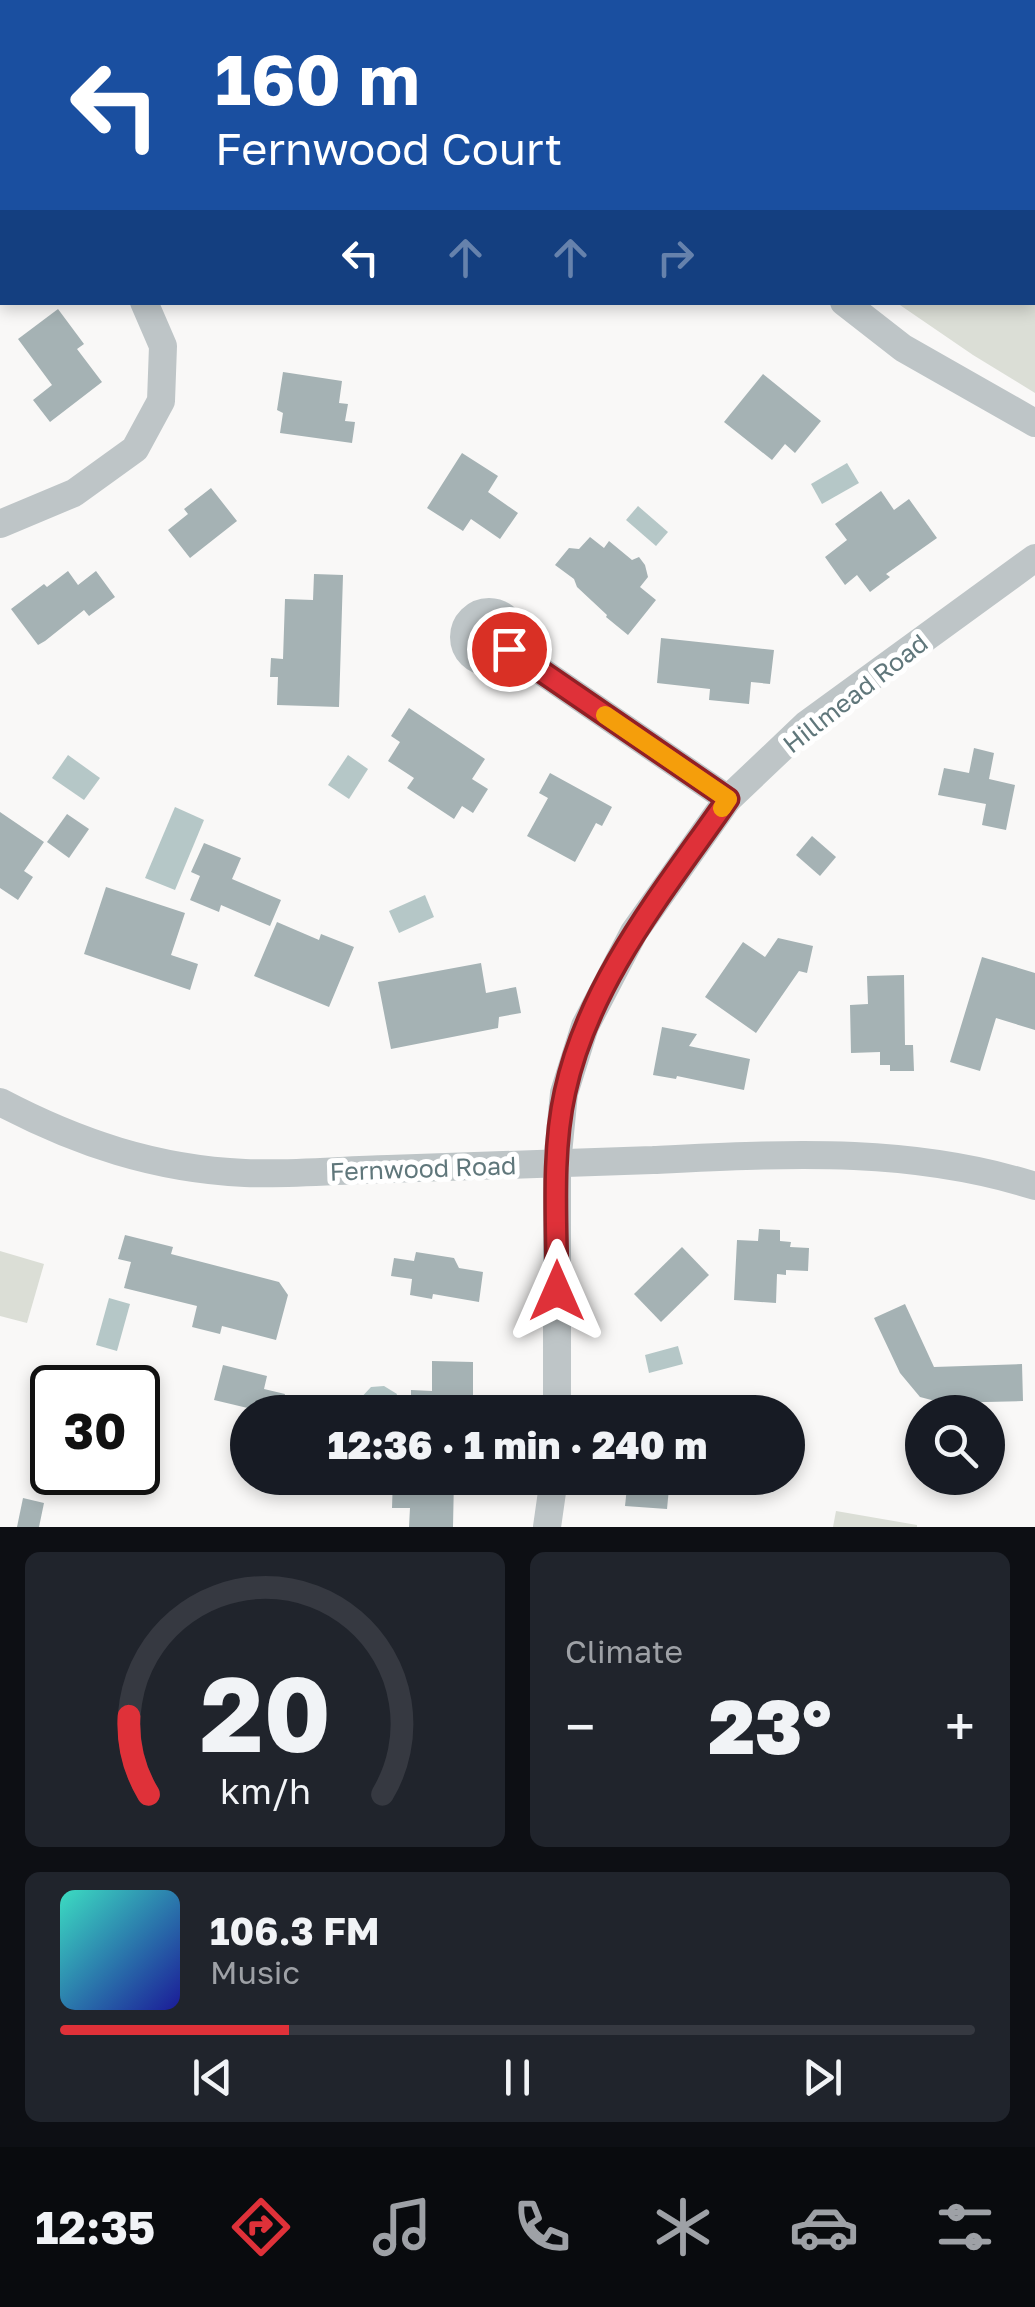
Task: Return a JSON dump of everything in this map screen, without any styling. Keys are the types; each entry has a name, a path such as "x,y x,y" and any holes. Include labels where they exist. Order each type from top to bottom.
{"street":[{"path":"0,524 74,494 135,449 160,401 163,346 145,305"},
{"path":"848,305 902,348 1035,423"},
{"name":"Hillmead Road","path":"557,1395 556,1164 564,1093 585,1026 634,932 728,799 808,724 1035,558"},
{"path":"509,649 728,799"},
{"name":"Fernwood Road","path":"0,1102 98,1147 169,1164 245,1173 804,1153 926,1161 1035,1186"},
{"path":"547,1527 552,1495"}],"shaded area":[{"path":"900,305 1035,305 1035,393"},
{"path":"847,463 859,483 822,504 811,484"},
{"path":"638,506 668,532 656,546 626,520"},
{"path":"68,755 100,778 84,800 52,778"},
{"path":"348,755 368,769 349,799 328,785"},
{"path":"175,807 204,820 175,890 145,878"},
{"path":"425,895 434,917 399,933 389,911"},
{"path":"0,1251 44,1264 27,1323 0,1316"},
{"path":"109,1298 130,1304 117,1351 96,1345"},
{"path":"678,1346 683,1364 649,1373 645,1355"},
{"path":"384,1386 397,1394 364,1395 371,1387"},
{"path":"836,1511 917,1525 917,1527 833,1527"}],"building":[{"path":"58,309 84,344 77,349 102,382 50,422 33,400 52,385 18,339"},
{"path":"283,372 342,381 339,403 348,404 345,421 355,422 352,443 280,433 283,413 277,410"},
{"path":"763,374 821,421 795,453 785,444 772,460 724,422"},
{"path":"462,453 498,476 488,492 518,513 500,539 471,519 463,531 427,508"},
{"path":"211,488 237,521 190,558 168,530 188,514 184,509"},
{"path":"881,491 894,510 909,499 937,538 886,574 890,577 870,592 857,575 845,585 825,557 847,540 835,524"},
{"path":"590,537 604,548 609,541 632,560 639,557 645,565 648,577 640,587 656,600 628,635 577,587 574,579 555,565 569,548 579,549"},
{"path":"68,571 78,585 96,571 115,597 89,616 84,610 38,645 11,609"},
{"path":"314,574 343,575 339,707 277,705 278,677 270,677 271,658 283,659 285,599 313,600"},
{"path":"661,638 774,650 770,684 751,682 749,704 709,700 710,689 657,683"},
{"path":"409,708 485,759 472,779 488,789 473,813 462,806 454,819 407,788 414,778 388,761 400,742 391,736"},
{"path":"974,748 994,753 989,779 1015,785 1006,830 982,825 986,804 938,795 944,768 969,773"},
{"path":"550,773 612,807 602,826 596,823 575,862 527,836 548,798 539,793"},
{"path":"0,812 44,842 24,871 33,877 18,900 0,888"},
{"path":"67,814 89,829 69,858 47,842"},
{"path":"812,836 836,857 820,876 796,855"},
{"path":"204,843 241,858 232,879 281,900 270,926 221,905 219,912 190,900 200,876 191,872"},
{"path":"106,887 185,913 171,955 198,964 190,990 84,954"},
{"path":"277,922 319,940 321,934 354,947 329,1007 254,976"},
{"path":"778,938 813,946 807,973 799,971 756,1033 705,997 743,942 765,957"},
{"path":"982,957 1035,973 1035,1030 996,1018 980,1071 950,1062"},
{"path":"481,963 486,993 516,987 521,1013 499,1017 498,1028 391,1049 378,982"},
{"path":"904,975 905,1045 913,1045 914,1071 890,1071 890,1065 880,1065 880,1052 851,1053 850,1005 868,1004 867,976"},
{"path":"662,1027 697,1034 689,1046 750,1059 744,1090 653,1075"},
{"path":"759,1229 780,1230 780,1241 791,1242 790,1247 809,1248 808,1271 786,1270 786,1275 777,1274 776,1303 734,1300 737,1240 758,1241"},
{"path":"125,1235 173,1247 171,1254 279,1282 288,1295 276,1340 222,1326 220,1334 192,1327 197,1306 124,1288 131,1262 118,1259"},
{"path":"682,1247 709,1275 661,1322 634,1294"},
{"path":"416,1252 454,1258 459,1268 483,1272 479,1302 433,1294 432,1299 410,1295 412,1279 391,1276 394,1258 414,1261"},
{"path":"905,1304 934,1367 1022,1364 1023,1401 1005,1401 1005,1395 918,1395 900,1373 874,1318"},
{"path":"432,1361 473,1362 473,1395 411,1395 411,1390 432,1391"},
{"path":"223,1365 267,1376 264,1389 285,1394 230,1395 230,1404 214,1400"},
{"path":"392,1495 454,1495 453,1527 409,1527 410,1508 392,1508"},
{"path":"626,1495 668,1495 667,1509 625,1506"},
{"path":"23,1498 44,1503 39,1527 17,1527"}],"slow traffic":[{"path":"605,715 728,799 722,808"}],"route":[{"path":"509,649 728,799 634,932 585,1026 564,1093 556,1164 557,1291"}]}
